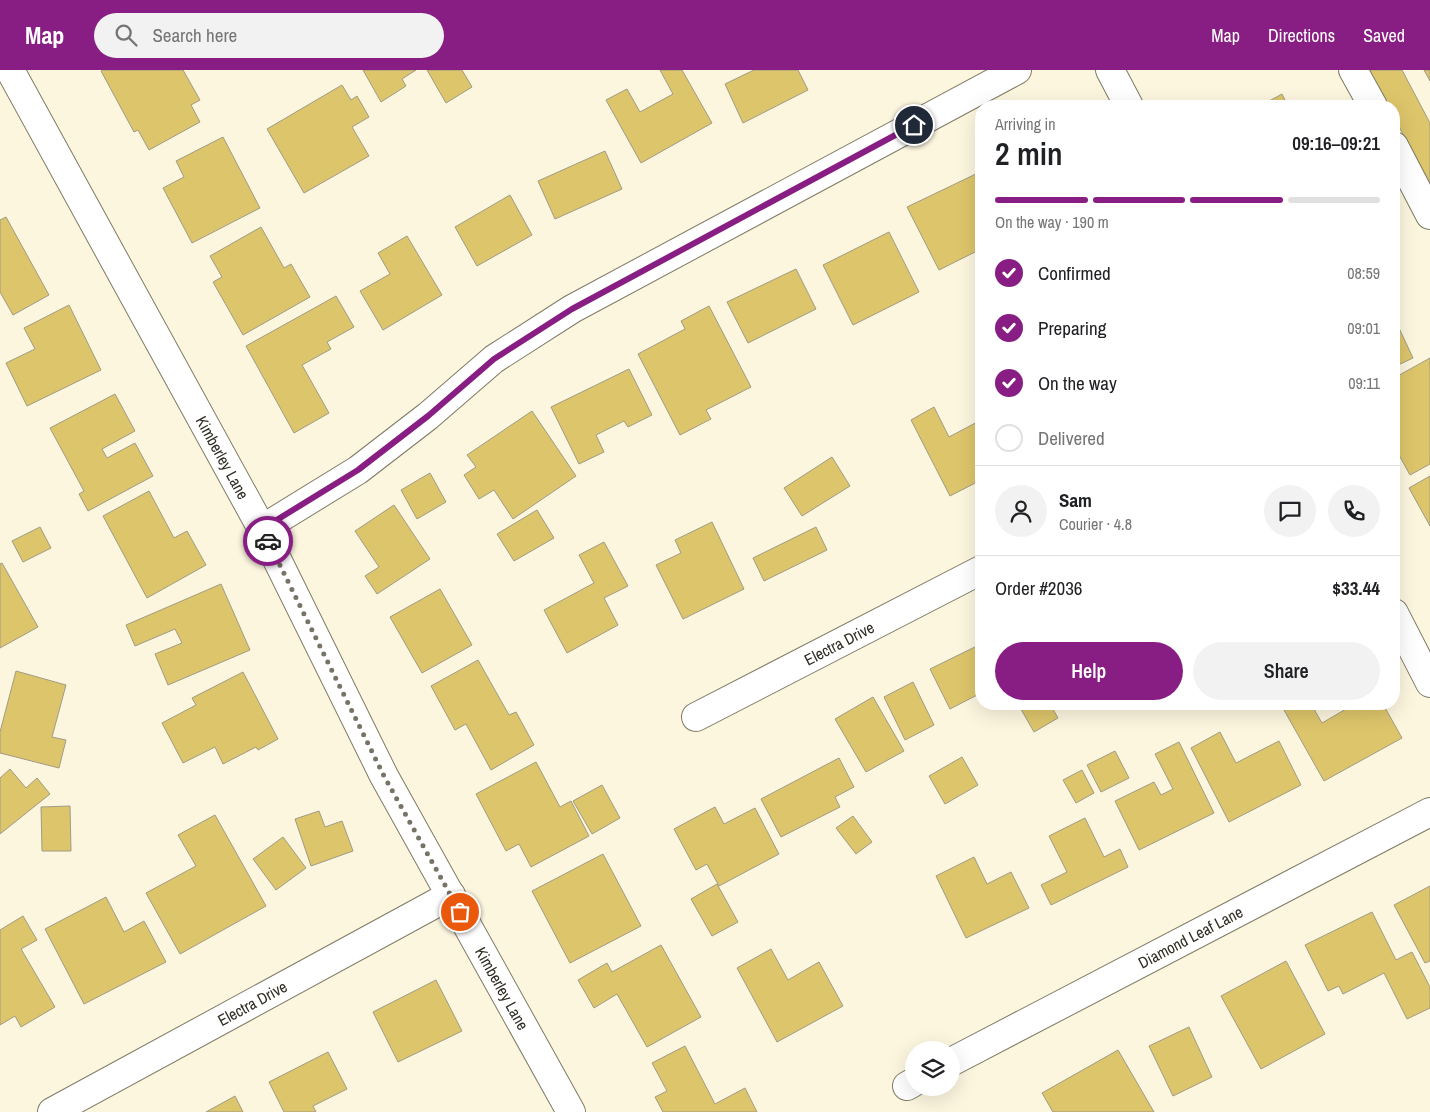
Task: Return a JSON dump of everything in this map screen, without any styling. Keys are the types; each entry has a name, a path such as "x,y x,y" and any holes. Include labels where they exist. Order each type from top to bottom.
{"street":[{"name":"Kimberley Lane","path":"10,70 262,529 384,776 571,1112"},
{"path":"262,529 358,470 428,416 494,359 572,309 1017,70"},
{"path":"1110,70 1126,100"},
{"path":"1353,70 1369,100"},
{"path":"1400,158 1430,215"},
{"name":"Electra Drive","path":"696,717 975,573"},
{"path":"1400,625 1430,683"},
{"name":"Diamond Leaf Lane","path":"960,1057 1430,812"},
{"name":"Electra Drive","path":"52,1112 451,895"}],"building":[{"path":"183,70 200,100 191,105 200,122 149,150 138,130 134,132 101,71"},
{"path":"363,70 416,70 402,79 406,86 381,102"},
{"path":"427,70 462,70 472,87 446,103"},
{"path":"660,70 682,70 712,123 641,163 606,100 627,89 640,112 673,94"},
{"path":"754,70 798,70 808,90 743,123 725,84"},
{"path":"1369,70 1402,70 1430,123 1430,186 1400,128 1400,100 1385,100"},
{"path":"1424,70 1430,70 1430,81"},
{"path":"342,85 351,100 357,96 369,117 352,127 369,156 304,193 267,129"},
{"path":"1282,94 1285,100 1271,100"},
{"path":"223,137 260,208 192,243 163,188 184,177 176,161"},
{"path":"605,151 622,189 555,219 538,181"},
{"path":"975,174 975,252 939,270 907,207"},
{"path":"510,195 532,235 477,266 455,227"},
{"path":"6,217 49,295 13,315 0,292 0,220"},
{"path":"261,227 284,268 291,264 310,297 243,335 213,282 222,277 210,256"},
{"path":"889,232 919,292 853,325 823,265"},
{"path":"407,236 442,295 383,330 360,291 390,274 378,253"},
{"path":"796,269 816,309 748,343 727,302"},
{"path":"336,296 354,327 327,342 331,349 302,365 329,413 294,433 246,346"},
{"path":"69,305 101,370 27,406 6,363 35,349 24,328"},
{"path":"709,306 751,387 706,410 711,419 680,435 638,354 685,329 681,321"},
{"path":"1400,330 1413,358 1400,364"},
{"path":"1430,358 1430,464 1410,475 1400,457 1400,375"},
{"path":"629,369 652,415 628,427 624,421 596,435 604,452 579,464 551,407"},
{"path":"115,394 135,431 102,449 107,458 135,443 153,476 88,511 79,494 84,491 50,428"},
{"path":"934,407 949,437 975,423 975,483 950,496 911,420"},
{"path":"532,411 576,476 513,519 494,490 479,499 464,475 476,467 467,455"},
{"path":"832,457 850,486 802,516 784,488"},
{"path":"430,473 446,502 417,519 401,490"},
{"path":"1430,476 1430,526 1409,488"},
{"path":"149,491 174,538 187,531 206,565 147,598 103,516"},
{"path":"394,505 430,559 377,594 365,576 379,567 355,531"},
{"path":"537,510 554,538 514,561 497,534"},
{"path":"712,522 744,589 683,619 656,565 681,553 675,540"},
{"path":"40,527 51,548 23,562 12,541"},
{"path":"816,527 827,550 764,581 753,558"},
{"path":"604,542 628,586 604,598 618,625 567,653 544,610 594,583 579,555"},
{"path":"2,563 38,627 0,648 0,564"},
{"path":"221,584 250,650 168,685 155,654 182,643 175,629 135,646 126,625"},
{"path":"440,589 472,645 422,673 390,617"},
{"path":"975,647 975,696 950,709 930,669"},
{"path":"478,660 509,715 516,712 534,745 491,770 466,724 455,730 431,686"},
{"path":"16,671 66,685 52,737 66,740 59,768 0,753 0,732"},
{"path":"243,672 278,739 258,750 256,747 223,764 215,747 183,763 162,723 196,705 192,698"},
{"path":"913,682 934,725 905,740 884,697"},
{"path":"873,697 904,751 866,772 835,719"},
{"path":"1021,710 1053,710 1058,718 1034,732"},
{"path":"1284,710 1314,710 1322,723 1344,710 1386,710 1402,738 1324,781"},
{"path":"1220,732 1236,763 1279,741 1301,785 1229,822 1191,748"},
{"path":"1179,742 1214,813 1139,850 1115,801 1154,782 1161,795 1173,789 1155,754"},
{"path":"1115,751 1129,778 1101,792 1087,765"},
{"path":"962,757 978,785 945,804 929,776"},
{"path":"839,758 854,787 835,797 840,807 781,837 761,799"},
{"path":"536,762 560,807 571,801 589,836 531,867 519,844 506,851 476,794"},
{"path":"10,769 26,788 37,778 50,794 0,834 0,778"},
{"path":"1082,770 1094,793 1076,803 1063,780"},
{"path":"602,785 620,818 592,834 573,801"},
{"path":"70,806 71,851 42,851 41,807"},
{"path":"715,807 724,824 755,808 779,854 719,886 707,864 696,870 674,829"},
{"path":"319,811 325,827 342,821 353,851 311,866 295,819"},
{"path":"215,815 266,906 180,954 146,893 196,866 178,835"},
{"path":"853,816 872,842 856,854 836,828"},
{"path":"1085,818 1104,857 1120,849 1128,867 1051,905 1041,885 1067,872 1049,836"},
{"path":"283,837 306,868 276,890 253,859"},
{"path":"603,854 641,926 570,963 532,891"},
{"path":"974,857 987,884 1011,872 1029,908 966,938 936,876"},
{"path":"717,884 738,922 712,936 691,899"},
{"path":"1430,886 1430,961 1425,963 1394,905"},
{"path":"106,897 124,932 144,921 166,962 84,1004 45,929"},
{"path":"1372,912 1396,960 1412,952 1430,987 1430,1008 1407,1019 1384,973 1343,994 1339,986 1328,991 1305,945"},
{"path":"23,916 37,940 21,949 55,1007 21,1027 15,1016 0,1025 0,930"},
{"path":"661,945 701,1017 647,1047 617,994 594,1008 578,980 607,963 612,972"},
{"path":"771,949 788,980 819,962 843,1006 777,1042 737,968"},
{"path":"1286,961 1325,1034 1261,1069 1221,996"},
{"path":"436,980 462,1031 398,1062 373,1012"},
{"path":"1189,1027 1212,1077 1173,1096 1149,1046"},
{"path":"685,1046 715,1104 745,1088 757,1112 663,1112 655,1097 667,1091 652,1063"},
{"path":"1118,1050 1154,1112 1053,1112 1042,1093"},
{"path":"328,1052 347,1089 313,1106 316,1112 284,1112 269,1082"},
{"path":"235,1096 243,1112 206,1112"}],"way so far":[{"path":"268,541 384,776 460,912"}],"route":[{"path":"268,541 262,529 358,470 428,416 494,359 556,319 914,125"}]}
